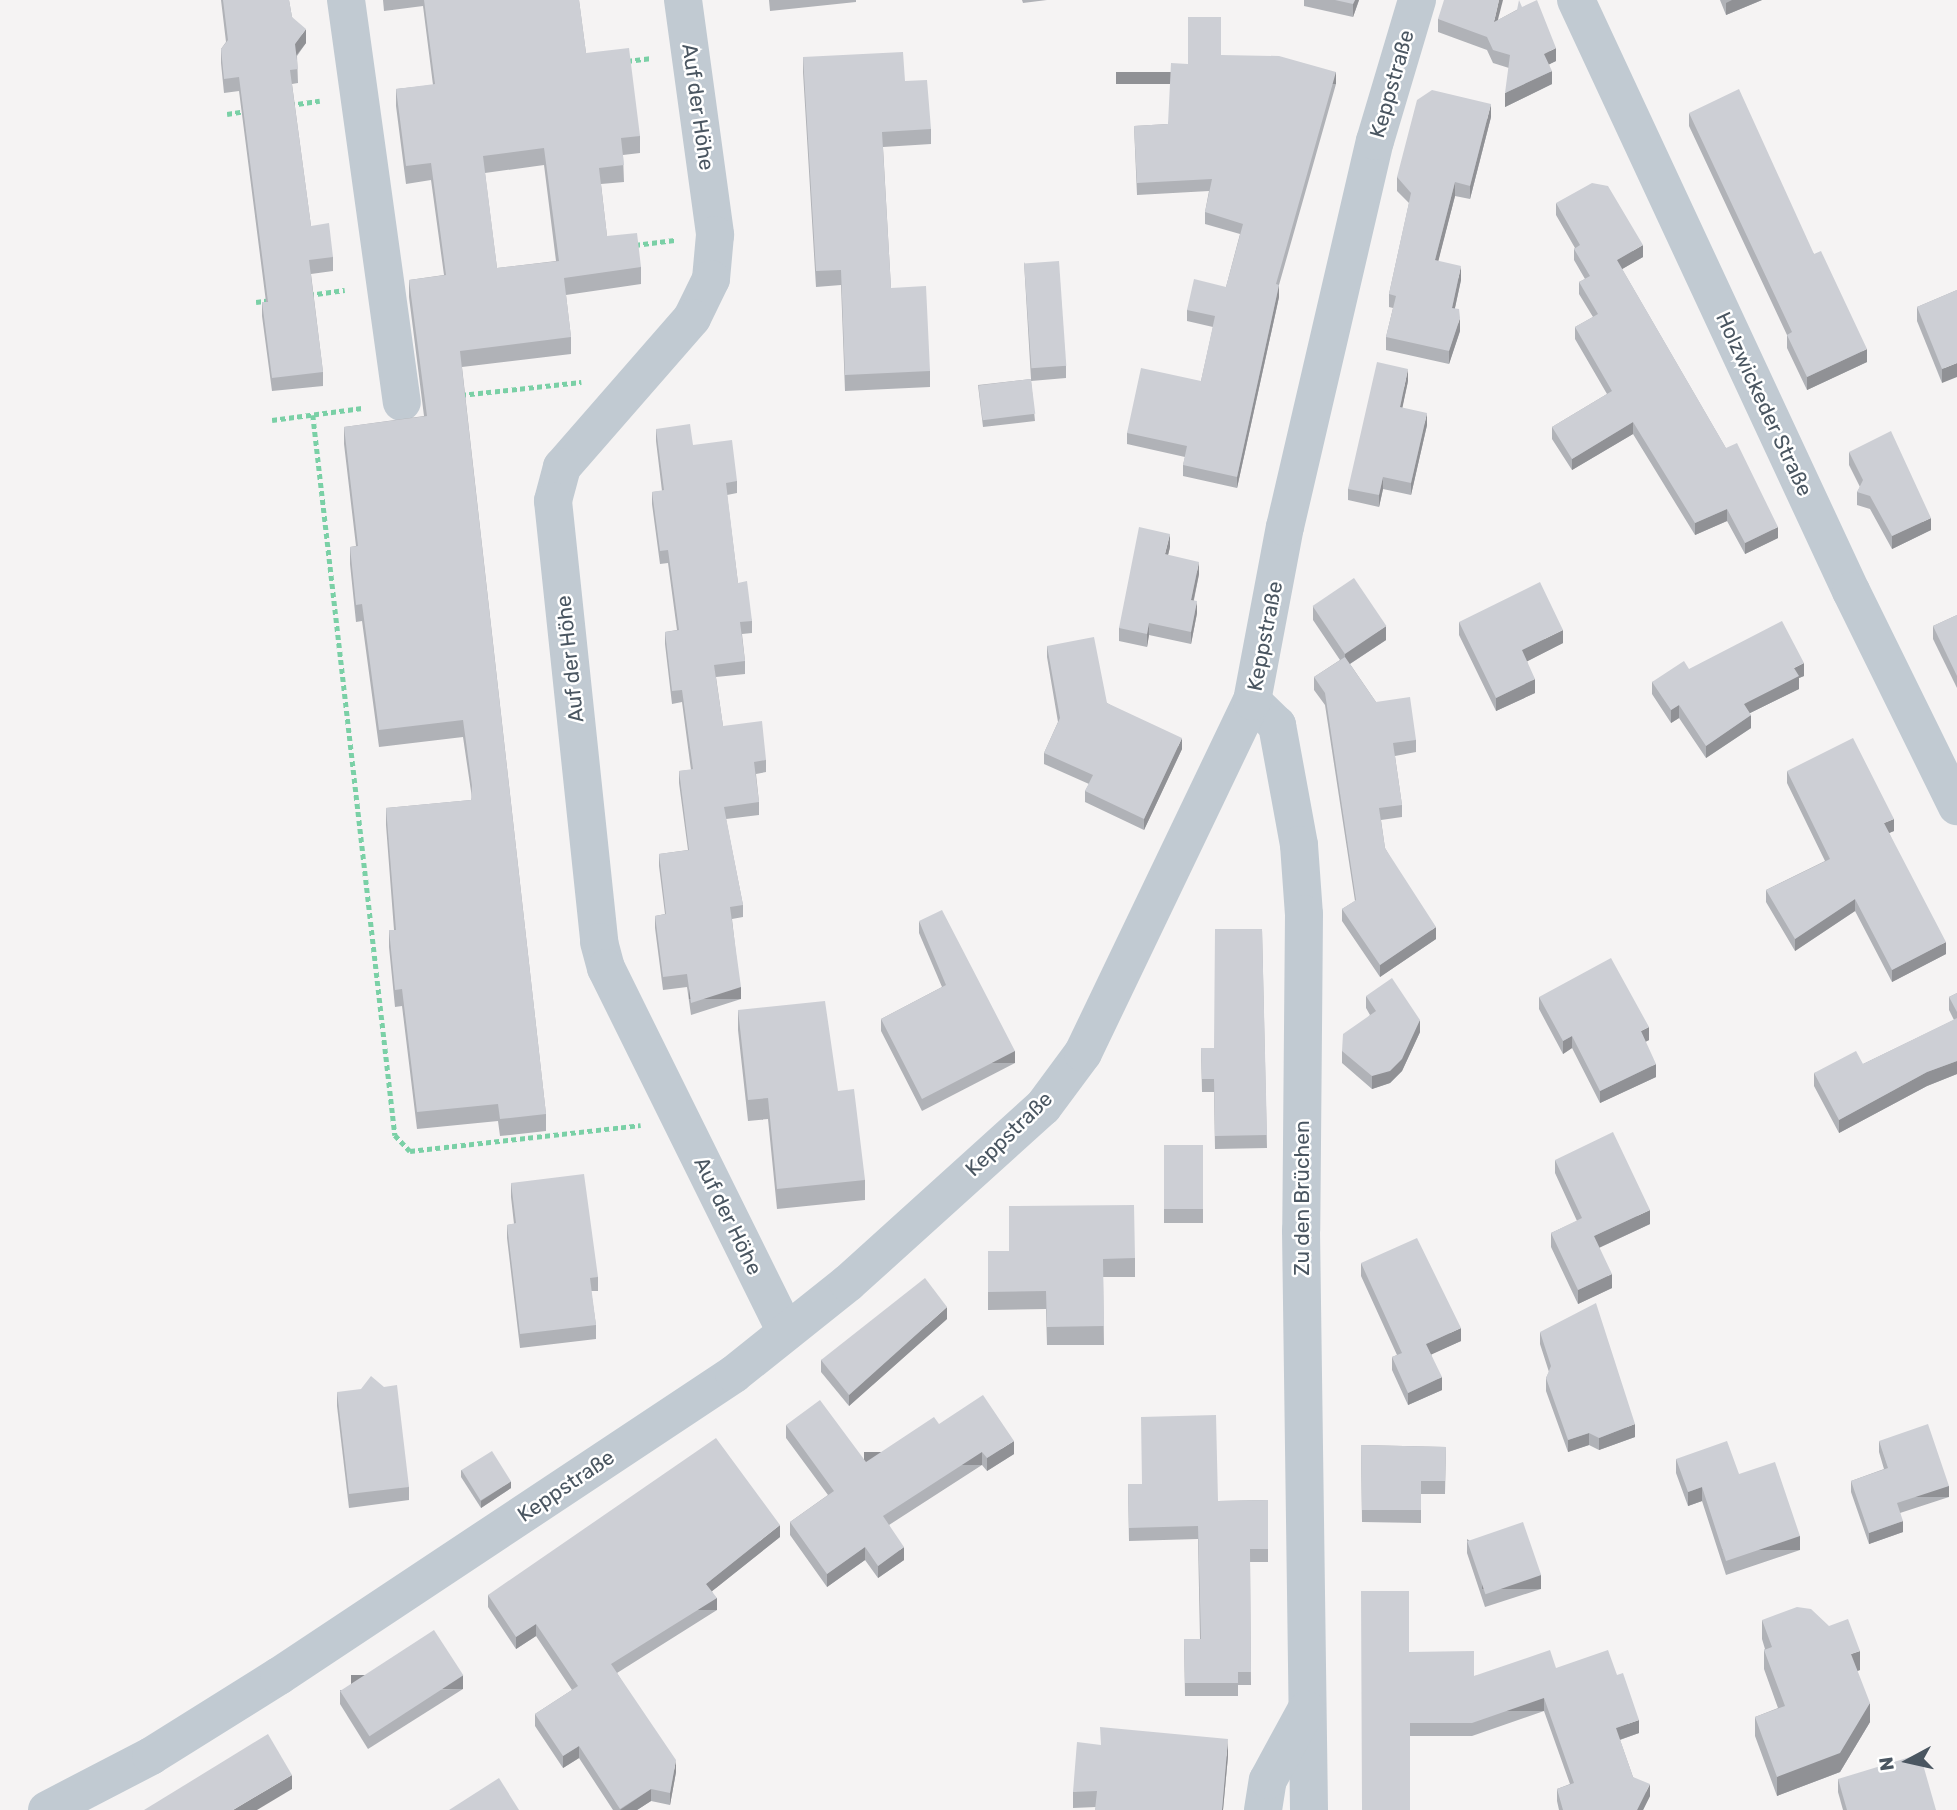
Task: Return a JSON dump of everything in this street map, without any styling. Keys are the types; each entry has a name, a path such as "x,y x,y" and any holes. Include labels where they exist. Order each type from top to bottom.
{"street":[{"path":"346,0 402,402"},
{"name":"Auf der Höhe","path":"682,0 716,235 714,264 703,300 562,467 553,501 599,942 606,968 786,1332"},
{"name":"Keppstraße","path":"47,1810 151,1756 279,1676 734,1374 848,1283 1051,1097 1083,1053 1252,701 1286,527 1366,181 1417,0"},
{"name":"Holzwickeder Straße","path":"1576,0 1851,590 1957,806"},
{"name":"Zu den Brüchen","path":"1252,701 1277,725 1299,845 1304,914 1301,1230 1309,1810"},
{"name":"Zu den Brüchen","path":"1263,1810 1268,1780 1307,1708"}],"path":[{"path":"621,62 690,52"},
{"path":"280,107 359,96"},
{"path":"227,114 254,110"},
{"path":"623,247 716,235"},
{"path":"295,297 386,285"},
{"path":"256,302 282,299"},
{"path":"272,420 402,402 603,380 622,397"},
{"path":"313,415 395,1135 410,1151 681,1121"}],"building":[{"path":"223,0 289,0 292,17 306,29 295,44 298,69 290,70 311,226 329,223 333,257 309,260 323,372 272,378 262,302 268,302 239,77 224,79 221,49 228,40"},
{"path":"424,0 579,0 586,53 629,48 640,136 621,138 624,165 599,168 607,236 637,233 641,267 564,278 571,337 460,351 546,1114 500,1119 498,1104 417,1112 402,989 395,990 389,930 396,930 386,808 471,800 472,786 463,720 379,730 362,604 356,605 350,547 358,546 344,427 427,416 409,280 446,275 431,163 406,166 396,89 435,84","holes":["544,148 559,261 497,268 483,156"]},
{"path":"1335,0 1355,0 1353,4"},
{"path":"1444,0 1499,0 1494,22 1517,10 1519,0 1522,7 1537,0 1556,48 1544,54 1552,71 1505,93 1510,55 1493,50 1487,37 1438,19"},
{"path":"1188,17 1221,17 1221,55 1279,56 1336,72 1276,284 1279,285 1237,477 1183,465 1187,446 1127,433 1141,368 1201,381 1215,316 1187,310 1194,279 1226,287 1243,224 1205,212 1212,179 1137,183 1134,126 1168,124 1171,63 1188,64"},
{"path":"903,52 905,81 927,80 931,129 882,132 891,288 926,286 930,371 845,375 841,270 816,271 803,57"},
{"path":"1739,89 1814,254 1821,251 1867,349 1807,377 1787,335 1792,332 1689,113"},
{"path":"1432,90 1491,104 1470,186 1455,182 1435,260 1461,266 1452,308 1459,309 1460,318 1449,351 1386,337 1396,296 1389,294 1411,193 1397,177 1417,100"},
{"path":"1592,183 1608,186 1643,245 1617,260 1726,448 1737,443 1778,527 1745,543 1727,509 1695,523 1633,422 1572,459 1552,427 1612,391 1575,327 1598,314 1579,282 1590,276 1574,249 1580,245 1556,203"},
{"path":"1059,261 1066,366 1031,368 1024,263"},
{"path":"1957,290 1957,363 1942,369 1917,307"},
{"path":"1377,362 1408,369 1400,407 1427,413 1411,483 1383,477 1379,495 1348,489"},
{"path":"1031,379 1035,414 983,420 978,385"},
{"path":"690,424 693,445 732,440 737,481 726,483 738,583 747,581 752,621 740,622 745,661 714,665 723,726 762,721 766,760 754,762 759,802 724,807 743,905 730,907 741,987 691,1003 687,974 663,977 655,916 666,914 659,854 689,850 679,771 693,769 682,690 672,691 665,632 679,630 668,550 660,551 652,492 664,490 656,429"},
{"path":"1891,431 1931,518 1892,536 1870,496 1857,492 1863,480 1849,452"},
{"path":"1139,527 1170,534 1165,554 1199,562 1191,600 1197,601 1191,632 1149,623 1147,634 1119,628"},
{"path":"1354,578 1386,626 1345,654 1313,606"},
{"path":"1540,582 1563,630 1522,650 1535,679 1496,698 1459,622"},
{"path":"1957,615 1957,676 1933,626"},
{"path":"1782,621 1804,663 1794,668 1799,676 1744,704 1751,715 1706,746 1679,705 1671,710 1652,682 1684,661 1689,669"},
{"path":"1094,637 1107,703 1182,738 1144,819 1085,791 1093,775 1044,753 1060,718 1047,646"},
{"path":"1345,657 1376,702 1410,697 1416,740 1393,743 1402,805 1379,808 1385,848 1436,927 1380,965 1342,909 1356,900 1325,693 1314,677"},
{"path":"1853,738 1894,819 1884,823 1946,942 1892,970 1855,899 1795,939 1766,890 1830,859 1787,771"},
{"path":"942,910 1015,1051 922,1099 881,1019 946,985 919,921"},
{"path":"1215,929 1262,929 1267,1135 1215,1136 1214,1079 1202,1079 1201,1048 1214,1048"},
{"path":"1611,958 1649,1027 1641,1031 1656,1064 1600,1091 1572,1036 1563,1041 1539,997"},
{"path":"1392,978 1420,1020 1402,1059 1390,1071 1372,1076 1342,1051 1343,1034 1376,1011 1366,996"},
{"path":"1957,993 1957,1012 1949,997"},
{"path":"825,1001 838,1091 854,1089 865,1180 777,1189 768,1098 748,1100 738,1010"},
{"path":"1957,1018 1957,1061 1927,1072 1839,1120 1814,1073 1856,1051 1863,1064"},
{"path":"1613,1132 1650,1210 1594,1236 1612,1274 1578,1290 1551,1233 1582,1218 1555,1160"},
{"path":"1164,1145 1203,1145 1203,1209 1164,1209"},
{"path":"584,1174 598,1277 590,1278 596,1325 520,1334 507,1225 516,1223 511,1183"},
{"path":"1134,1205 1135,1258 1103,1259 1104,1326 1047,1327 1046,1291 988,1292 988,1251 1009,1251 1009,1206"},
{"path":"1417,1238 1461,1328 1426,1344 1442,1377 1408,1393 1392,1357 1402,1353 1361,1263"},
{"path":"925,1278 947,1307 849,1395 821,1360"},
{"path":"1596,1303 1635,1424 1599,1438 1589,1433 1568,1440 1546,1378 1551,1366 1540,1332"},
{"path":"371,1376 384,1387 397,1385 409,1487 349,1494 337,1392 361,1389"},
{"path":"983,1395 1014,1441 987,1458 982,1452 883,1516 904,1547 878,1566 865,1547 827,1574 790,1522 834,1491 786,1425 820,1400 866,1462 934,1417 939,1424"},
{"path":"1216,1415 1218,1501 1268,1500 1268,1549 1250,1549 1251,1672 1238,1672 1238,1683 1185,1683 1184,1639 1201,1639 1198,1526 1129,1528 1128,1484 1142,1484 1141,1417"},
{"path":"1928,1424 1949,1486 1897,1503 1903,1521 1869,1533 1851,1481 1888,1468 1879,1441"},
{"path":"716,1438 780,1525 706,1584 717,1598 611,1664 676,1760 670,1793 651,1789 620,1809 579,1746 563,1756 535,1714 578,1686 536,1624 516,1637 488,1595"},
{"path":"1727,1441 1739,1474 1775,1462 1800,1536 1726,1561 1702,1487 1688,1492 1676,1459"},
{"path":"1361,1445 1446,1447 1445,1481 1421,1481 1421,1510 1362,1510"},
{"path":"492,1451 511,1482 481,1501 461,1470"},
{"path":"1523,1522 1541,1575 1485,1594 1467,1541"},
{"path":"1361,1591 1409,1591 1409,1652 1474,1651 1474,1676 1550,1650 1556,1668 1608,1650 1617,1675 1623,1673 1639,1720 1616,1728 1633,1777 1650,1784 1637,1810 1563,1810 1557,1789 1574,1783 1544,1698 1472,1723 1410,1723 1410,1810 1362,1810"},
{"path":"1797,1607 1811,1609 1829,1626 1848,1619 1860,1651 1851,1654 1870,1703 1840,1753 1777,1777 1755,1717 1785,1706 1764,1650 1772,1647 1762,1620"},
{"path":"434,1630 463,1675 369,1736 340,1691"},
{"path":"1100,1727 1228,1739 1222,1810 1095,1810 1097,1791 1073,1792 1077,1742 1101,1745"},
{"path":"268,1734 292,1775 233,1810 144,1810"},
{"path":"1920,1754 1936,1810 1847,1810 1838,1779"},
{"path":"499,1778 519,1810 449,1810"}]}
